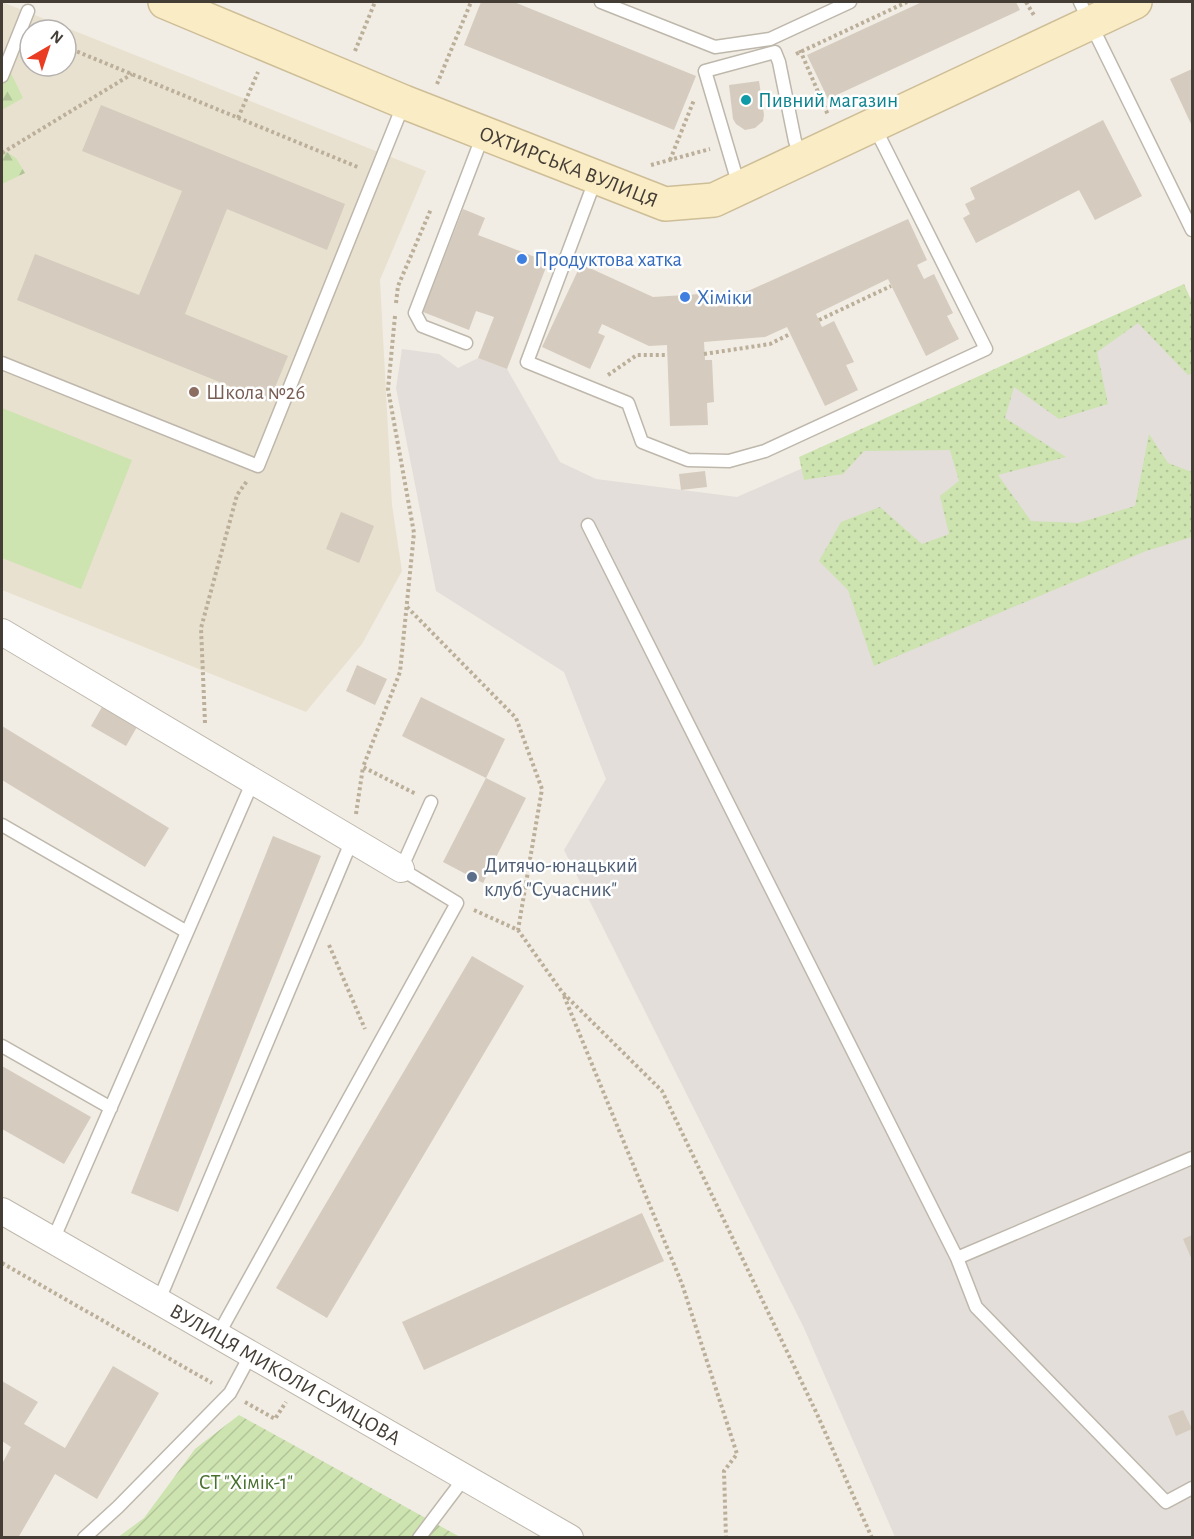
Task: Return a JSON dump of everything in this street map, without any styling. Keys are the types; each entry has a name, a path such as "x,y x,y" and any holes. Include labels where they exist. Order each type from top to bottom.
{"main road":[{"name":"ОХТИРСЬКА ВУЛИЦЯ","path":"165,2 404,102 665,204 714,200 873,125 1085,12 1135,2"}],"street":[{"path":"2,632 401,869"},
{"name":"ВУЛИЦЯ МИКОЛИ СУМЦОВА","path":"2,1211 570,1538"}],"lane":[{"path":"602,2 715,46 770,39 850,2"},
{"path":"2,76 28,11"},
{"path":"1085,12 1192,230"},
{"path":"740,188 705,71 775,52 801,158"},
{"path":"2,363 258,466 404,102"},
{"path":"596,177 527,362 628,403 642,442 687,460 729,461 765,451 986,349 873,125"},
{"path":"466,343 422,326 415,314 484,134"},
{"path":"588,525 957,1258 976,1307 1166,1502 1192,1488"},
{"path":"53,1240 253,781"},
{"path":"218,1335 457,903 401,869 432,802"},
{"path":"2,825 187,932"},
{"path":"159,1300 352,840"},
{"path":"2,1046 111,1108"},
{"path":"957,1258 1192,1158"},
{"path":"84,1538 230,1394 251,1354"},
{"path":"419,1538 465,1477"}],"path":[{"path":"354,52 375,2"},
{"path":"436,87 471,2"},
{"path":"800,52 907,2"},
{"path":"1026,2 1035,17"},
{"path":"790,29 832,124"},
{"path":"238,118 269,46"},
{"path":"78,52 375,174"},
{"path":"2,153 132,74"},
{"path":"644,167 727,145"},
{"path":"352,840 363,767 400,672 414,533 388,389 398,286 435,201"},
{"path":"819,320 891,286"},
{"path":"705,354 770,344 790,334"},
{"path":"590,388 637,355 667,355"},
{"path":"206,753 201,628 237,495 258,466"},
{"path":"406,607 516,718 542,789 518,930"},
{"path":"363,767 432,802"},
{"path":"457,903 518,930 562,993 662,1091 817,1414 872,1538"},
{"path":"318,920 375,1052"},
{"path":"562,993 682,1284 737,1454 723,1471 726,1538"},
{"path":"2,1263 275,1419 298,1381"}],"shaded area":[{"name":"Школа №26","path":"2,2 42,18 18,18 18,78 78,78 78,32 426,171 380,280 392,505 402,571 362,644 306,712 2,590"},
{"path":"1192,297 1192,1537 895,1537 804,1328 564,850 606,779 564,672 436,591 396,388 402,349 439,354 458,368 478,358 507,369 560,462 596,479 737,497"}],"green space":[{"path":"2,65 8,67 23,98 2,110"},
{"path":"2,149 16,158 25,173 2,184"},
{"path":"1184,284 1192,302 1192,373 1188,375 1138,323 1097,352 1108,404 1059,419 1014,387 1005,418 1066,457 998,475 1031,521 1078,523 1135,506 1149,434 1168,463 1192,472 1192,537 1146,551 874,666 848,590 819,561 841,522 880,507 922,544 949,534 940,496 959,481 950,450 864,451 843,474 804,480 799,457"},
{"path":"2,408 132,460 81,589 2,558"},
{"name":"СТ \"Хімік-1\"","path":"239,1415 460,1537 117,1538 144,1518 195,1449"}],"building":[{"path":"481,2 514,2 696,76 674,130 464,45"},
{"path":"922,2 1016,2 1020,10 828,99 807,55"},
{"path":"1192,69 1192,126 1170,79"},
{"name":"Пивний магазин","path":"759,81 763,121 755,128 745,130 733,119 729,85"},
{"path":"101,105 345,204 327,250 227,209 185,314 288,356 269,402 17,300 35,254 139,295 182,191 82,151"},
{"path":"1103,120 1142,196 1095,220 1079,190 976,243 963,218 970,214 965,204 975,199 970,188"},
{"path":"463,209 485,218 478,235 548,262 507,369 478,358 494,317 476,311 469,330 423,312"},
{"path":"908,219 927,260 917,265 924,279 934,274 953,313 947,316 959,339 926,356 888,279 816,314 822,327 834,321 854,362 846,365 858,390 825,406 787,327 765,337 704,342 705,360 712,360 714,402 707,403 708,425 670,426 667,345 649,346 602,324 598,333 605,336 590,369 542,347 581,264 653,297 748,291"},
{"path":"705,471 707,487 681,490 679,474"},
{"path":"341,512 374,526 359,563 326,549"},
{"path":"357,665 387,679 375,705 346,691"},
{"path":"421,697 505,739 486,778 402,736"},
{"path":"102,707 137,727 126,746 91,726"},
{"path":"2,726 169,828 145,867 2,780"},
{"path":"486,778 526,798 483,883 443,862"},
{"path":"273,836 321,856 178,1212 131,1193"},
{"path":"472,956 524,986 327,1318 276,1288"},
{"path":"2,1066 91,1117 64,1164 2,1129"},
{"path":"642,1213 664,1261 424,1370 402,1322"},
{"path":"1192,1235 1192,1260 1183,1239"},
{"path":"113,1366 159,1393 97,1499 55,1474 18,1538 2,1538 2,1464 11,1447 2,1441 2,1381 38,1402 24,1424 65,1448"},
{"path":"1183,1410 1192,1429 1176,1436 1168,1416"}],"place":[{"name":"Пивний магазин","path":"746,100"},
{"name":"Продуктова хатка","path":"522,259"},
{"name":"Хіміки","path":"685,297"},
{"name":"Школа №26","path":"194,392"},
{"name":"Дитячо-юнацький клуб \"Сучасник\"","path":"472,877"}]}
